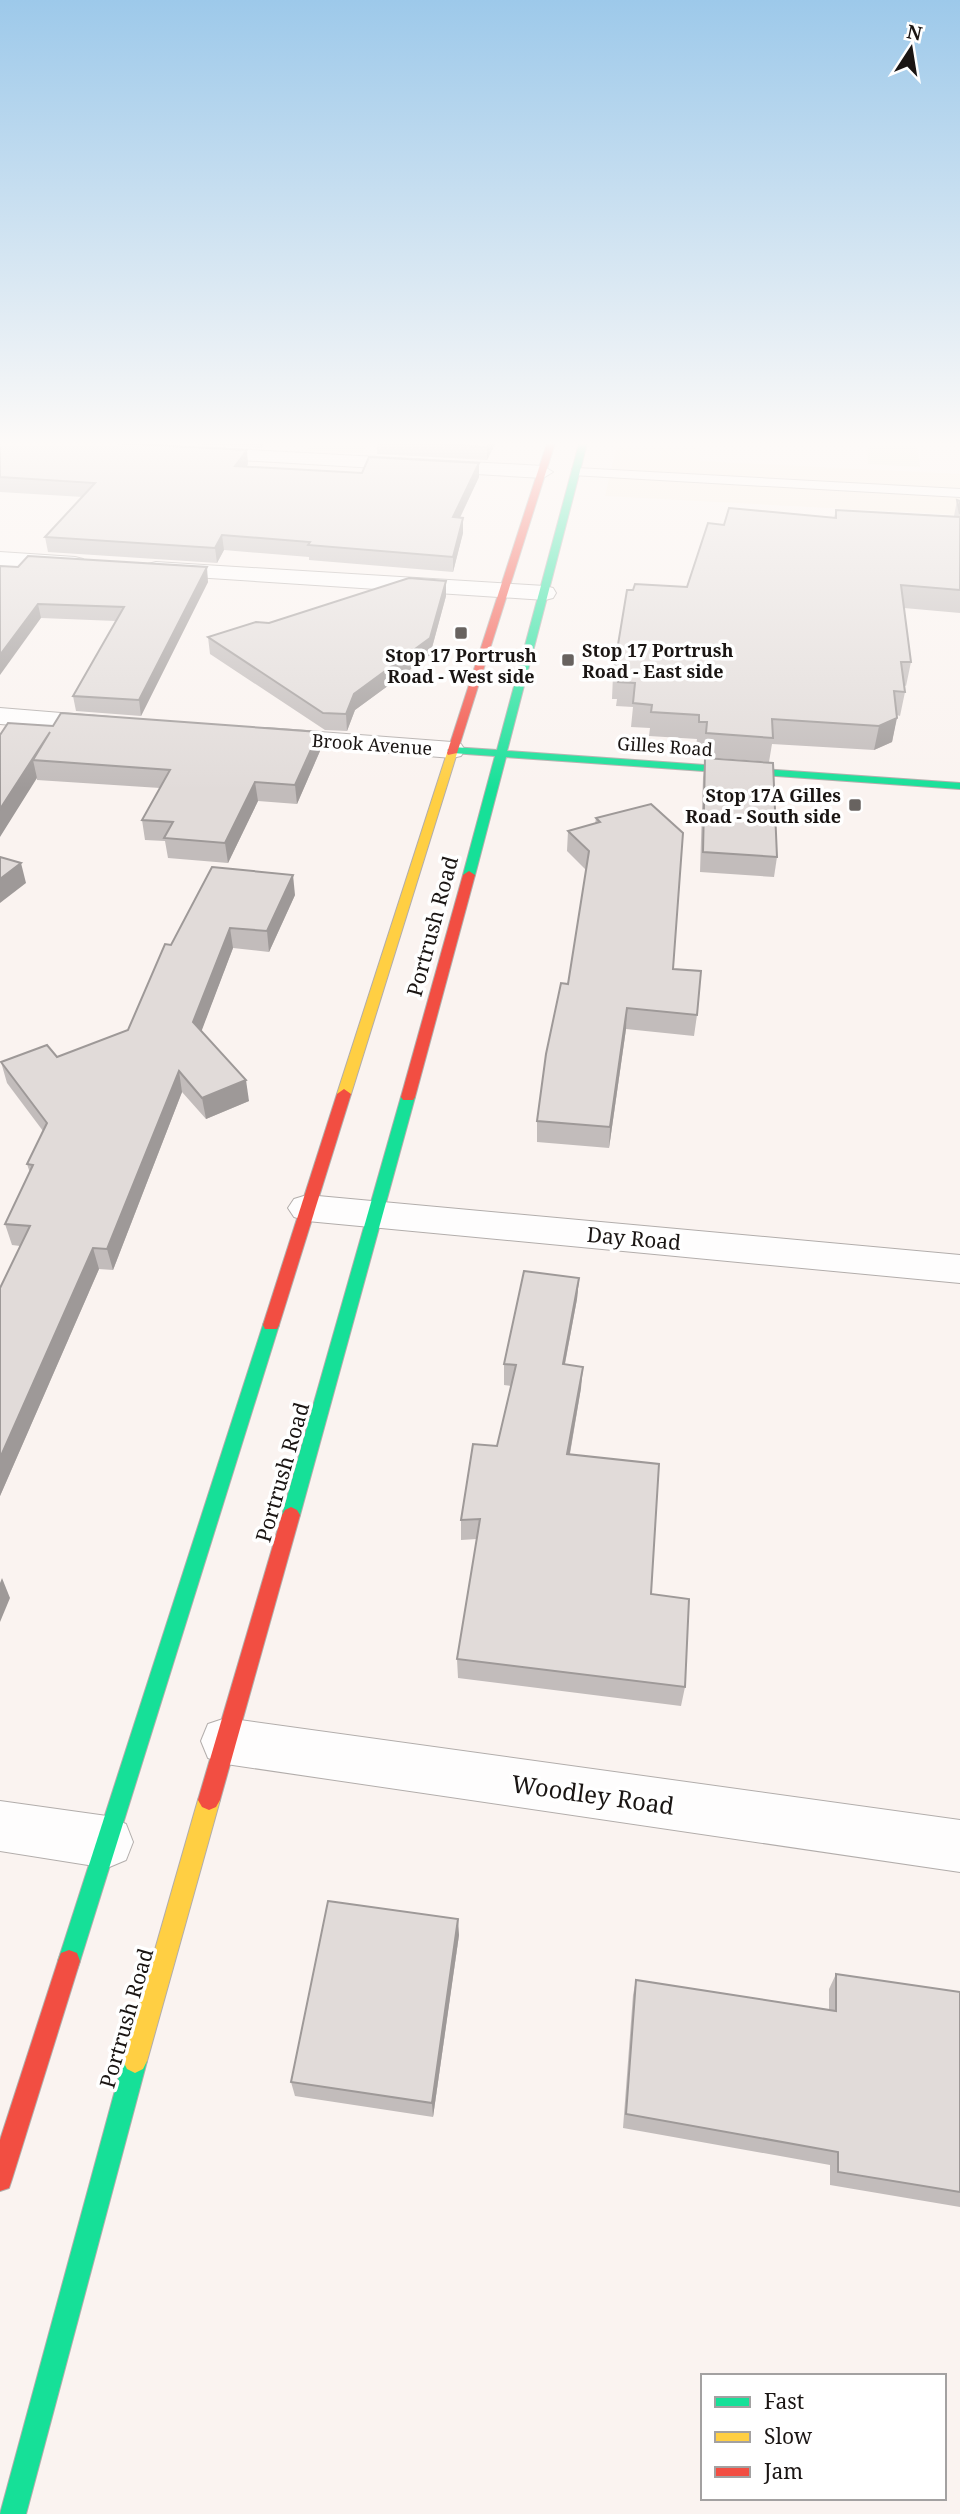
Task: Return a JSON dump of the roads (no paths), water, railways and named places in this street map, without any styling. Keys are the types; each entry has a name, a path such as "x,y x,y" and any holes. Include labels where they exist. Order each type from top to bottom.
{"main road":[{"name":"Portrush Road","path":"0,2179 452,750 516,557"},
{"name":"Portrush Road","path":"12,2514 144,2030 375,1214 554,557"},
{"name":"Gilles Road","path":"452,750 960,786"}],"street":[{"path":"0,559 97,565"},
{"path":"138,568 545,593"},
{"path":"0,716 130,726"},
{"name":"Brook Avenue","path":"241,734 452,750"},
{"name":"Day Road","path":"307,1208 960,1269"},
{"name":"Woodley Road","path":"226,1741 960,1846"},
{"path":"0,1826 107,1842"}],"place":[{"name":"Stop 17 Portrush Road - West side","path":"461,633"},
{"name":"Stop 17 Portrush Road - East side","path":"568,660"},
{"name":"Stop 17A Gilles Road - South side","path":"855,805"}]}
